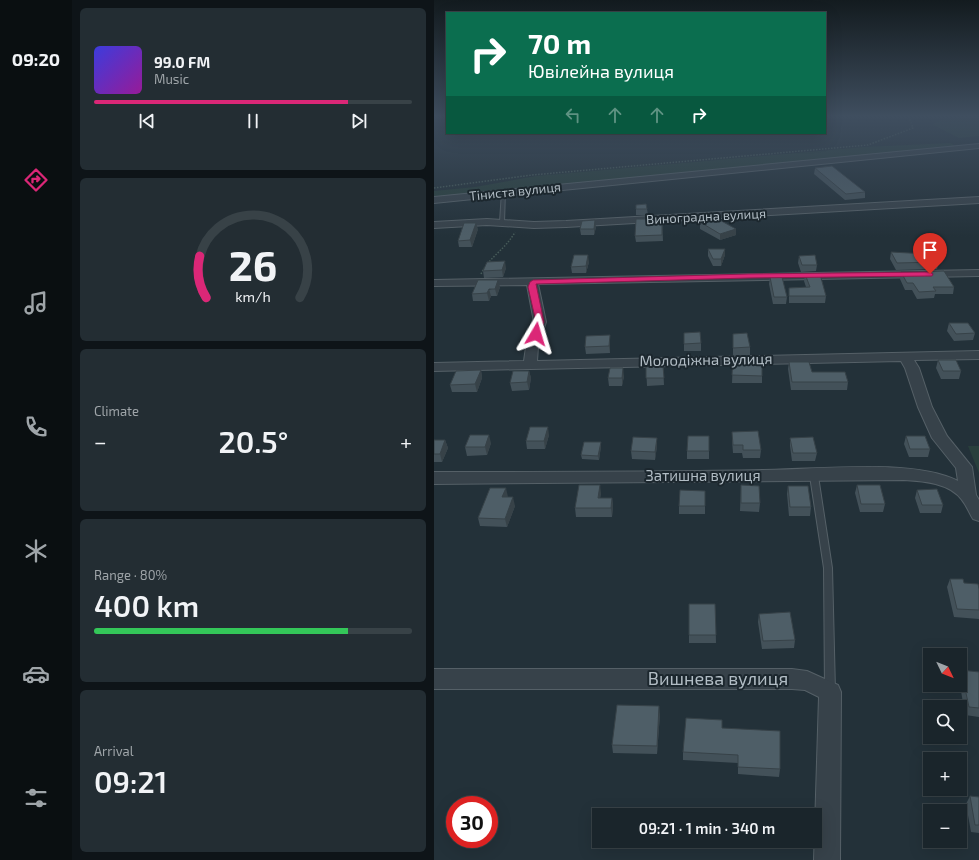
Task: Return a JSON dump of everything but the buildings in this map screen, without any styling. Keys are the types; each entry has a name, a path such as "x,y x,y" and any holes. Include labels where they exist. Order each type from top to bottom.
{"street":[{"name":"Тіниста вулиця","path":"434,200 864,157"},
{"name":"Виноградна вулиця","path":"434,225 502,222 517,224 574,224 979,200"},
{"path":"434,283 533,282 748,276 979,273"},
{"path":"530,364 532,347 540,322 533,294 533,282"},
{"name":"Молодіжна вулиця","path":"434,367 979,354"},
{"path":"906,356 912,368 925,406 940,438 964,467 968,495 979,515"},
{"path":"942,480 965,472"},
{"name":"Затишна вулиця","path":"434,478 814,476 883,474 925,476 942,480 956,486 968,495"},
{"name":"Вишнева вулиця","path":"434,679 792,679 807,681 830,692"},
{"path":"827,860 830,692"}],"lane":[{"path":"502,222 503,192"},
{"path":"814,476 828,568 830,692"}],"path":[{"path":"434,188 532,175 732,157"},
{"path":"478,282 486,264 505,247 514,235 517,224"}],"green space":[{"path":"749,157 853,157 434,198 434,191 475,187 536,176"},
{"path":"968,446 979,446 979,473"}],"route":[{"path":"536,334 540,322 534,301 532,287 533,282 748,276 859,276 930,274"}]}
